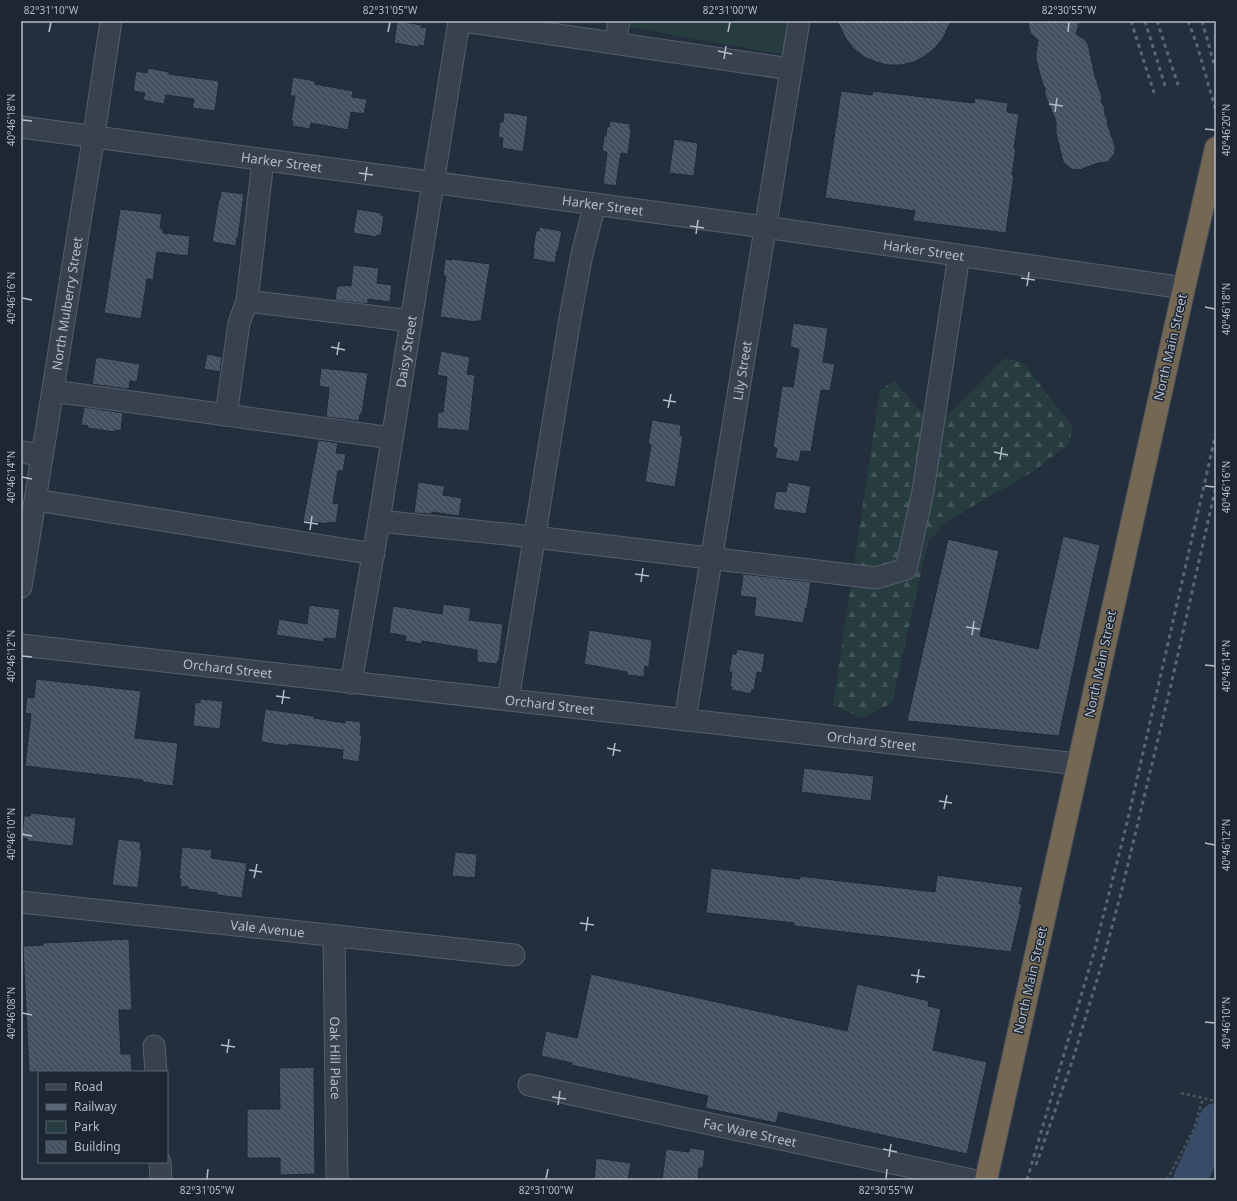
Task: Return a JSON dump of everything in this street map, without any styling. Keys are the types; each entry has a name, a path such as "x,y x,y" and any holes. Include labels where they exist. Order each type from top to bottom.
{"highway":[{"name":"North Main Street","path":"986,1180 1216,148"}],"street":[{"name":"North Mulberry Street","path":"21,587 111,21"},
{"name":"Daisy Street","path":"352,683 459,21"},
{"path":"463,21 791,69"},
{"path":"615,43 619,21"},
{"name":"Lily Street","path":"686,720 799,21"},
{"name":"Harker Street","path":"21,128 765,227 1184,288"},
{"path":"226,415 239,323 246,301 263,160"},
{"path":"508,700 570,318 582,254 595,204"},
{"path":"379,521 534,537 876,578 906,569 923,491 959,255"},
{"path":"246,301 411,321"},
{"path":"53,391 392,438"},
{"path":"21,452 42,454"},
{"path":"36,500 374,554"},
{"name":"Orchard Street","path":"21,645 1078,764"},
{"name":"Vale Avenue","path":"21,902 514,955"},
{"name":"Oak Hill Place","path":"334,936 337,1180"},
{"path":"154,1046 156,1071"},
{"name":"Fac Ware Street","path":"529,1085 972,1180"},
{"path":"160,1163 161,1180"}],"path":[{"path":"1181,1093 1216,1101"},
{"path":"1167,1180 1194,1129 1203,1098"}],"green space":[{"path":"624,21 790,21 785,55 623,26"},
{"path":"1005,358 1023,363 1072,426 1070,443 1034,471 947,521 928,542 892,703 862,718 833,705 880,390 894,381 926,417 942,421"}],"building":[{"path":"397,21 422,25 421,27 427,28 424,46 419,45 418,47 394,43"},
{"path":"837,21 951,21 943,38 935,48 925,56 914,62 901,65 888,65 864,57 854,49 846,39"},
{"path":"1028,21 1080,21 1076,34 1084,39 1088,44 1095,76 1102,97 1101,101 1115,146 1115,153 1108,162 1098,163 1079,170 1071,169 1063,162 1056,133 1056,121 1045,95 1045,88 1036,60 1038,40 1030,33"},
{"path":"148,68 169,72 169,74 219,81 215,111 192,108 194,99 166,95 164,104 143,100 145,93 133,91 136,71 147,73"},
{"path":"293,77 315,81 315,84 353,91 352,97 367,99 364,114 351,112 348,130 311,123 310,129 292,126 293,121 291,121 295,96 290,96"},
{"path":"841,91 872,95 873,91 974,103 975,98 1008,103 1007,112 1019,114 1014,149 1016,149 1012,175 1014,175 1006,233 913,221 915,211 825,198"},
{"path":"504,112 528,116 523,152 502,148 503,138 498,137 500,122 503,122"},
{"path":"610,121 630,124 631,130 628,154 621,153 616,186 603,184 607,152 602,151 604,136 606,136 607,126 609,127"},
{"path":"674,139 698,143 694,176 669,173"},
{"path":"221,191 244,194 236,246 212,242"},
{"path":"120,209 162,214 160,228 163,229 163,233 190,236 188,256 157,252 153,280 147,279 141,319 104,313"},
{"path":"357,209 381,213 381,215 384,216 381,235 377,235 376,237 353,233"},
{"path":"539,227 562,231 555,263 533,259 536,231 539,231"},
{"path":"445,259 490,264 481,321 476,322 440,317 446,276 443,276"},
{"path":"353,265 379,268 377,283 392,285 390,302 368,299 368,304 335,300 337,286 351,286"},
{"path":"793,323 828,328 823,362 835,364 830,391 821,390 811,452 801,451 799,462 775,458 777,448 773,447 782,386 793,387 799,349 790,347"},
{"path":"441,351 470,357 467,374 475,375 469,431 437,428 438,412 443,412 447,377 437,375"},
{"path":"207,354 222,357 220,372 204,369"},
{"path":"96,357 140,364 137,382 130,381 129,389 92,384"},
{"path":"321,368 368,373 362,414 360,414 359,421 326,417 329,388 319,386"},
{"path":"84,407 123,413 121,431 115,430 115,432 87,428 88,426 81,425"},
{"path":"652,420 681,425 680,435 683,436 675,487 645,482 651,445 648,444"},
{"path":"318,440 338,443 336,453 346,454 343,471 338,471 333,503 339,504 336,523 328,522 328,524 303,521"},
{"path":"418,482 445,486 443,495 462,498 459,516 432,512 432,514 414,513"},
{"path":"788,482 811,486 806,514 773,509 776,491 786,492"},
{"path":"1063,536 1100,545 1059,736 907,721 948,539 999,551 980,636 1038,649"},
{"path":"743,574 811,582 803,623 754,616 756,598 740,596"},
{"path":"443,604 471,608 469,620 503,624 499,661 498,660 497,664 477,662 477,650 422,641 421,644 405,641 406,636 389,633 393,606 442,614"},
{"path":"309,605 340,609 336,639 324,638 324,642 276,635 279,619 307,624"},
{"path":"589,630 652,640 649,667 645,666 644,677 627,675 627,672 584,664"},
{"path":"737,649 765,654 762,673 757,672 754,690 752,690 751,694 731,690 732,687 730,686 732,672 729,672 732,654 736,654"},
{"path":"36,679 141,691 135,738 178,743 173,786 143,782 143,780 25,766 31,714 25,713 27,697 34,698"},
{"path":"200,699 223,701 220,729 193,726 195,702 200,703"},
{"path":"265,709 314,716 314,718 345,723 345,720 361,722 360,735 362,735 359,762 342,759 343,750 289,744 288,746 261,742"},
{"path":"804,768 874,776 871,801 801,792"},
{"path":"31,813 76,818 73,846 28,841 28,839 22,838 24,816 30,816"},
{"path":"118,839 141,842 140,849 142,850 138,888 112,885"},
{"path":"182,847 212,850 211,858 247,863 242,898 217,895 217,893 188,889 188,887 180,886 181,879 179,879"},
{"path":"455,852 477,854 475,878 452,876"},
{"path":"711,868 800,879 800,876 935,892 937,875 1023,887 1019,904 1022,904 1011,952 794,926 794,923 706,913"},
{"path":"129,939 132,1010 119,1010 121,1054 131,1054 132,1071 29,1072 23,946 43,945 43,943"},
{"path":"591,974 847,1031 857,984 929,1001 928,1006 941,1009 933,1050 987,1062 967,1154 779,1112 776,1123 705,1108 708,1096 571,1065 572,1063 541,1056 546,1031 577,1038"},
{"path":"314,1067 315,1174 280,1175 280,1158 247,1158 247,1109 280,1109 279,1068"},
{"path":"690,1148 705,1150 703,1168 699,1168 698,1180 662,1180 666,1149 689,1152"},
{"path":"596,1158 631,1163 628,1180 594,1180"}],"waterway":[{"path":"1190,1180 1216,1120"}],"railway":[{"path":"1131,21 1154,93"},
{"path":"1145,21 1166,89"},
{"path":"1157,21 1178,85"},
{"path":"1188,21 1197,45 1216,111"},
{"path":"1202,21 1216,71"},
{"path":"1027,1180 1094,952 1126,827 1216,433"},
{"path":"1036,1165 1072,1062 1104,957 1121,893 1171,685 1216,486"}]}
